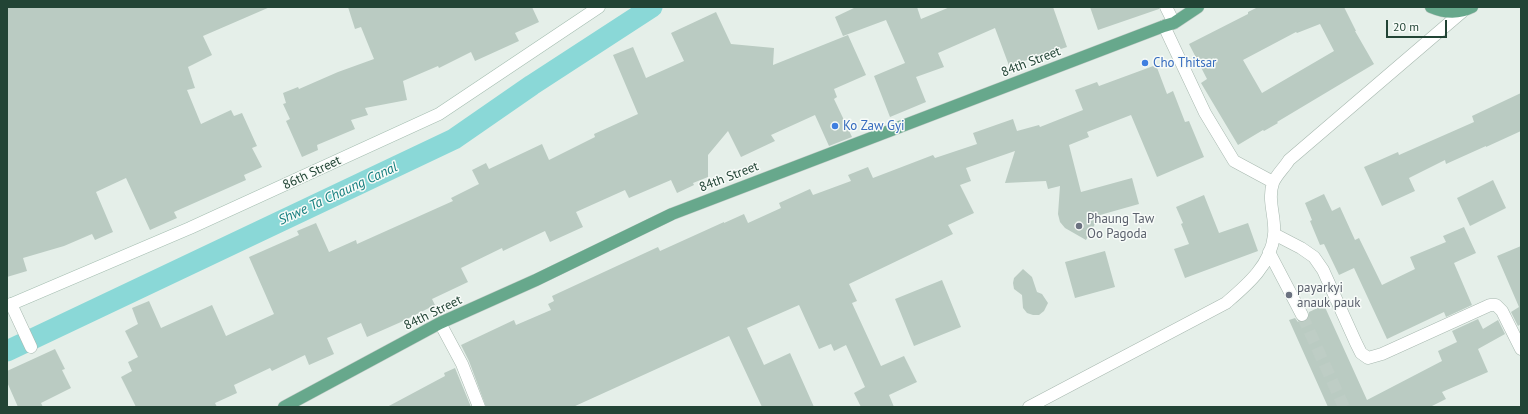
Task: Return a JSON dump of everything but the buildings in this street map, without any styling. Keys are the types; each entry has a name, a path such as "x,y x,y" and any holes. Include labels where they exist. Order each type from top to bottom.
{"main road":[{"name":"84th Street","path":"284,407 440,323 536,280 672,214 1169,24 1198,7"},
{"path":"1430,7 1446,12 1467,9"}],"street":[{"name":"86th Street","path":"9,305 190,228 439,114 599,7"},
{"path":"1166,7 1169,24 1205,113 1234,160 1273,182"},
{"path":"1029,407 1226,303 1246,286 1259,271 1269,252 1274,234 1271,204 1273,182 1289,160 1467,9"},
{"path":"1274,234 1301,248 1314,257 1323,270 1361,353 1368,358 1382,354 1490,305 1496,305 1502,311 1521,349"},
{"path":"1269,252 1302,315"},
{"path":"9,305 23,328 31,347"},
{"path":"440,323 462,364 479,407"}],"waterway":[{"name":"Shwe Ta Chaung Canal","path":"7,351 454,139 532,85 652,7"}],"tunnel":[{"path":"1302,315 1344,407"}],"place":[{"name":"Cho Thitsar","path":"1145,63"},
{"name":"Ko Zaw Gyi","path":"835,126"},
{"name":"Phaung Taw Oo Pagoda","path":"1079,226"},
{"name":"payarkyi anauk pauk","path":"1289,295"}]}
